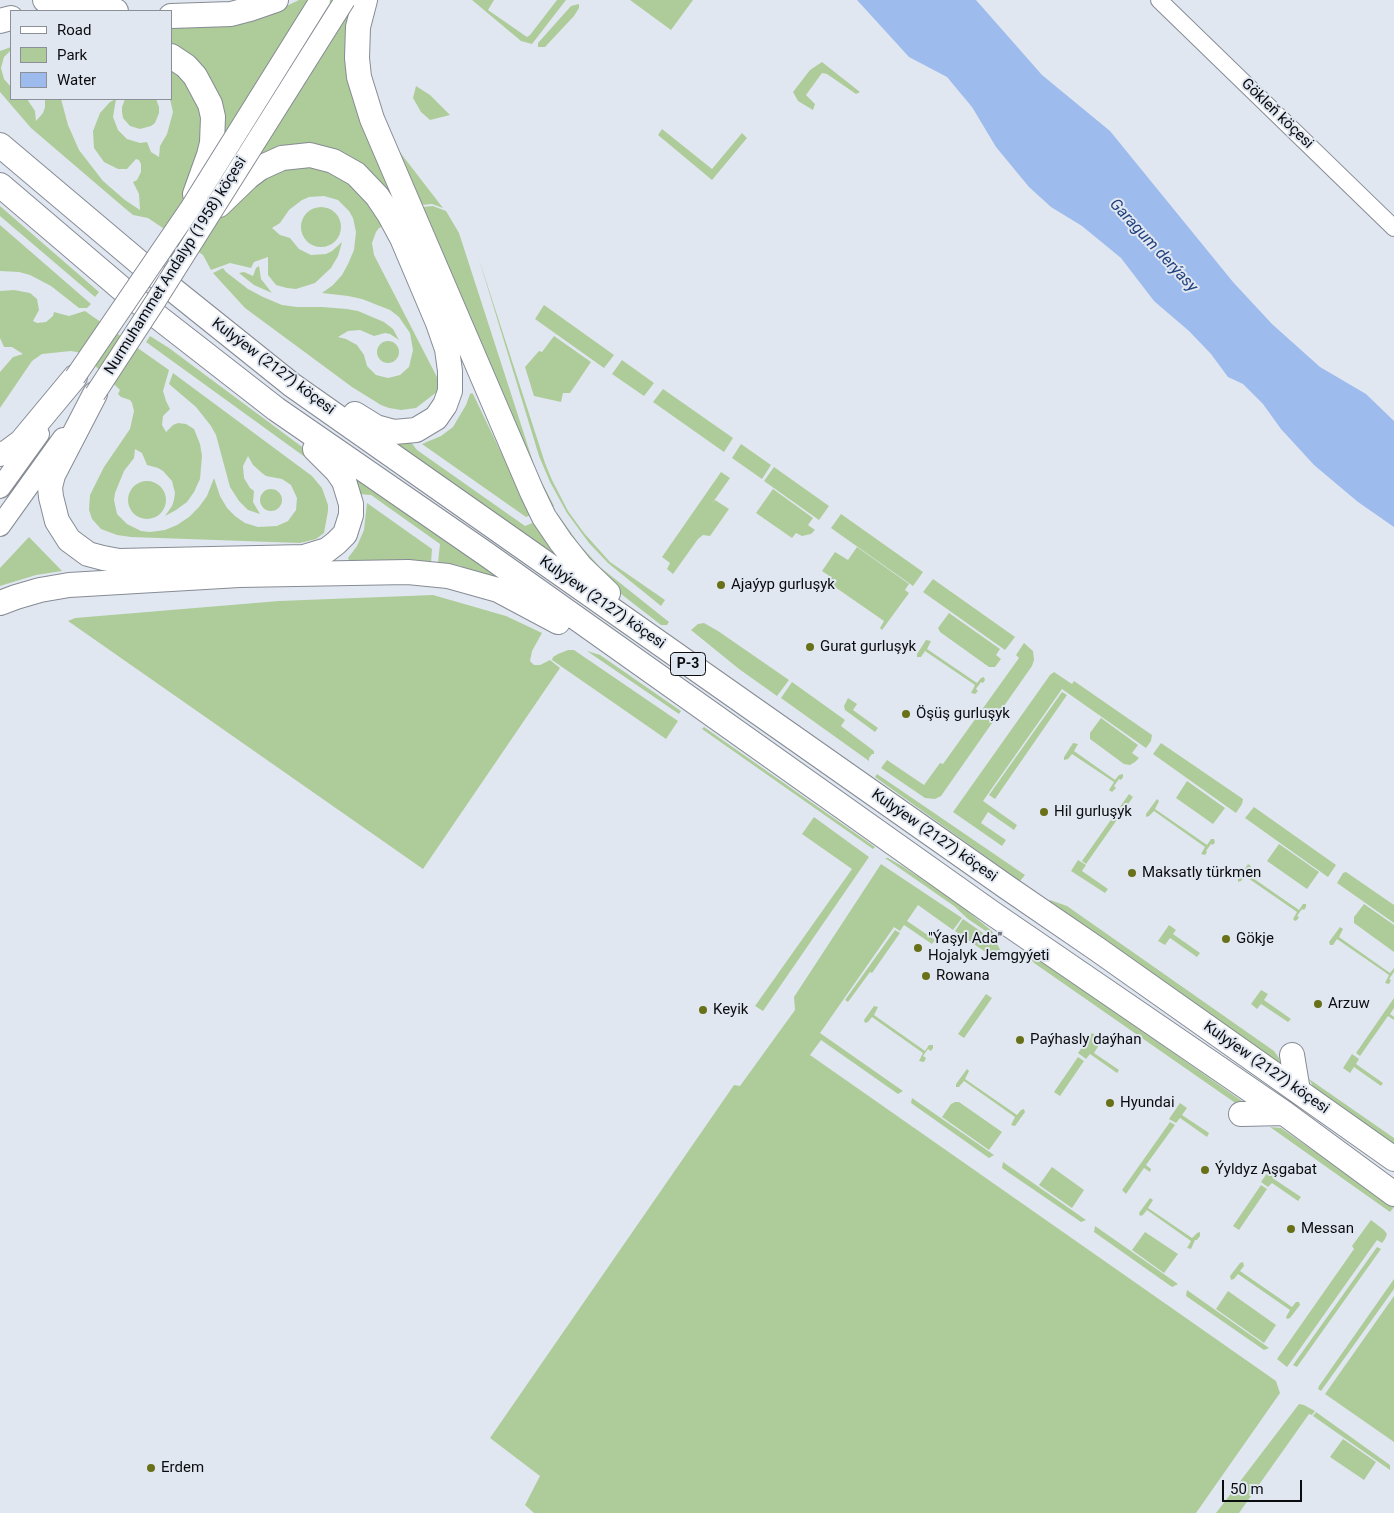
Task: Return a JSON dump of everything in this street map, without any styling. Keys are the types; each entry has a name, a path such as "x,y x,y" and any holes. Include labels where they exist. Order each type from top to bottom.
{"highway":[{"path":"45,0 104,10"},
{"path":"172,16 231,14 276,0"},
{"path":"292,385 324,395 376,427 394,432 416,430 436,418 445,404 450,391 447,349 359,77 358,27 365,0"},
{"path":"172,57 186,66 195,76 210,104 213,116 212,137 198,214"},
{"path":"0,131 38,168 54,192"},
{"name":"Kulyýew (2127) köçesi","path":"0,145 54,192 292,385 1394,1159"},
{"path":"198,214 235,189 260,168 282,158 310,155 346,166 361,178 411,234 544,517 581,567 668,649"},
{"name":"Kulyýew (2127) köçesi","path":"0,185 122,289 276,409 486,554 641,666 992,913 1284,1113 1394,1194"},
{"path":"0,200 10,209 38,218"},
{"path":"0,454 6,453 21,442 75,377"},
{"path":"94,394 53,475 50,487 51,497 57,521 69,540 88,554 119,561 304,557 327,550 336,543 345,534 351,515 351,504 344,482 337,471 318,452 289,428 276,409"},
{"path":"0,604 32,592 69,585 239,575 408,572 448,576 498,590 641,666"},
{"path":"1292,1055 1298,1091"},
{"path":"1241,1114 1284,1113"}],"main road":[{"name":"Nurmuhammet Andalyp (1958) köçesi","path":"0,526 94,394 155,302 198,214 320,0"},
{"name":"Nurmuhammet Andalyp (1958) köçesi","path":"0,488 46,423 75,377 198,214 345,0"}],"street":[{"name":"Gökleň köçesi","path":"1159,0 1394,228"}],"green space":[{"path":"299,0 337,0 352,9 351,87 354,103 387,124 399,151 443,208 432,204 421,205 379,228 372,243 374,255 438,379 438,391 416,408 401,410 389,408 352,387 245,308 213,273 223,268 248,289 282,305 347,309 358,311 384,322 393,329 399,340 390,334 385,333 374,336 360,330 348,331 338,337 357,345 364,355 367,366 376,375 388,378 400,375 409,367 413,350 410,333 399,317 390,310 362,299 322,293 342,275 354,250 356,232 353,218 338,200 324,196 309,197 289,210 280,223 272,228 280,235 290,238 299,249 311,255 326,254 342,242 338,256 331,268 315,283 296,289 276,285 268,275 268,257 254,262 251,268 230,263 211,270 203,255 148,218 133,215 121,205 31,128 0,92 0,51 10,47 10,51 4,57 1,68 4,79 10,86 10,100 28,100 35,111 36,121 43,113 45,100 61,100 68,125 79,150 103,181 140,210 139,194 133,182 137,180 141,172 139,160 136,159 127,169 118,169 104,162 94,148 93,131 100,113 110,102 116,100 113,117 118,130 127,139 140,143 147,142 151,152 159,157 160,146 167,134 173,112 170,100 172,100 172,27 278,10"},
{"path":"472,0 494,0 488,10 527,37 557,0 566,0 532,44 521,41"},
{"path":"630,0 693,0 671,30"},
{"path":"579,4 579,8 574,16 545,47 538,47 538,43 571,6"},
{"path":"822,62 860,92 856,94 827,74 822,73 806,95 815,104 813,110 798,101 793,92 810,70"},
{"path":"416,86 430,95 450,115 430,120 421,112 413,98"},
{"path":"125,100 156,100 159,113 155,123 140,129 130,126 123,118 122,107"},
{"path":"662,129 712,169 742,133 747,138 712,180 658,135"},
{"path":"0,206 99,292 95,297 0,216"},
{"path":"433,206 446,211 459,233 536,471 554,506 548,508 422,207"},
{"path":"321,207 335,213 341,227 335,241 321,247 307,241 301,227 307,213"},
{"path":"0,225 91,304 87,308 79,308 51,286 30,275 19,272 0,271"},
{"path":"478,256 545,463 568,511 584,533 610,562 665,600 661,606 608,563 589,543 567,513 550,482 539,456"},
{"path":"259,266 261,279 272,293 254,285 239,273 244,272 253,276 256,268"},
{"path":"14,290 30,293 37,299 39,310 33,321 37,323 46,322 53,316 54,312 69,316 85,311 169,370 163,391 170,409 163,416 162,425 166,432 178,423 186,424 194,429 202,456 200,479 187,502 165,516 174,500 175,493 172,481 163,471 147,465 142,453 135,449 134,458 124,471 114,500 117,514 127,524 141,531 150,532 165,530 177,525 199,507 207,496 214,478 220,496 227,508 245,523 258,527 277,526 288,521 296,510 297,498 291,485 282,479 266,476 253,465 248,456 243,466 244,478 254,491 253,502 260,514 248,510 239,501 230,487 216,435 196,407 169,384 173,373 312,476 322,488 328,505 324,533 316,539 300,543 131,537 117,535 101,529 92,519 89,510 90,495 104,467 130,429 134,411 132,403 118,394 120,390 82,353 71,351 42,354 32,361 0,408 0,372 13,357 23,354 12,347 4,347 0,338 0,291"},
{"path":"544,305 614,355 604,368 535,319"},
{"path":"150,336 169,348 313,455 341,493 335,492 326,476 309,460 146,342"},
{"path":"554,336 591,362 570,393 563,393 561,402 534,396 525,367 539,351 542,352"},
{"path":"388,341 396,344 399,352 396,360 388,363 380,360 377,352 380,344"},
{"path":"622,360 654,383 644,396 612,374"},
{"path":"663,389 733,438 724,452 653,402"},
{"path":"472,393 531,515 526,517 422,444 441,436 453,427"},
{"path":"410,441 417,450 525,526 540,520 564,563 397,446 399,442"},
{"path":"741,444 771,465 762,479 732,458"},
{"path":"346,467 518,589 517,591 458,565 438,563 440,544 371,495 359,494"},
{"path":"774,467 829,506 819,520 764,481"},
{"path":"721,472 730,478 711,505 715,500 729,509 710,536 703,535 698,539 673,574 667,569 670,563 662,557"},
{"path":"147,481 161,486 166,500 161,514 147,519 133,514 128,500 133,486"},
{"path":"267,489 275,489 282,496 282,504 275,511 267,511 260,504 260,496"},
{"path":"773,489 813,518 808,525 815,530 811,534 802,536 796,533 792,538 756,513"},
{"path":"367,503 432,549 431,563 349,560 348,558 357,546 364,530"},
{"path":"557,513 579,544 600,567 669,622 667,625 661,625 607,583 551,515"},
{"path":"841,514 923,572 913,586 831,528"},
{"path":"29,537 62,571 36,575 0,586 0,568"},
{"path":"857,547 909,584 905,590 909,593 882,630 880,628 884,621 832,585 826,590 824,589 831,577 822,571 835,552 848,560"},
{"path":"933,579 1015,637 1005,650 923,592"},
{"path":"433,595 506,616 542,633 532,651 530,661 534,665 540,665 550,660 560,668 423,869 68,621 75,618 279,601"},
{"path":"949,613 1000,649 996,655 1001,659 995,667 989,667 940,632 938,628"},
{"path":"704,623 789,680 777,696 739,669 691,630 698,624"},
{"path":"926,640 931,641 927,649 977,683 984,677 985,680 976,689 978,691 975,694 971,693 975,685 925,651 921,657 917,657"},
{"path":"1024,643 1033,651 1034,660 1032,666 941,796 935,799 925,798 881,768 887,760 924,785 940,763 943,764 1019,658 1016,655"},
{"path":"568,650 574,650 678,721 666,739 552,660 553,657"},
{"path":"587,651 600,655 681,711 679,714"},
{"path":"1054,672 1072,684 1074,681 1152,735 1151,741 1146,748 1062,689 983,801 1017,825 1014,830 988,812 981,823 1006,840 1002,846 953,812"},
{"path":"792,682 845,720 841,726 874,751 869,761 781,698"},
{"path":"1062,692 1067,695 995,799 989,795"},
{"path":"848,698 857,704 853,710 878,728 875,732 845,710 844,706"},
{"path":"1101,718 1138,745 1132,753 1139,758 1135,762 1130,765 1124,764 1090,739 1090,733"},
{"path":"704,727 875,847 873,849 702,729"},
{"path":"1073,743 1078,744 1074,751 1115,780 1119,775 1123,774 1123,777 1121,780 1119,779 1114,786 1116,788 1112,792 1109,790 1114,782 1072,754 1068,759 1064,760"},
{"path":"1161,743 1243,799 1236,813 1153,754"},
{"path":"877,774 1025,875 1020,881 875,777"},
{"path":"1187,781 1225,808 1213,824 1176,798"},
{"path":"1129,794 1133,797 1086,864 1082,861"},
{"path":"1157,799 1159,801 1155,809 1207,845 1211,839 1214,839 1215,842 1213,845 1211,844 1205,855 1201,854 1205,847 1154,811 1146,817 1146,814"},
{"path":"1254,807 1336,865 1328,877 1245,818"},
{"path":"814,817 869,857 763,1011 755,1006 852,869 802,834"},
{"path":"1279,844 1319,872 1307,889 1267,861"},
{"path":"885,858 902,866 955,901 992,931 996,938 968,919 954,906"},
{"path":"1078,860 1086,865 1082,871 1108,889 1105,893 1071,871"},
{"path":"881,864 962,918 953,930 918,905 907,921 935,940 932,944 904,925 900,931 894,927 820,1033 903,1091 898,1094 821,1040 810,1055 1276,1381 1280,1393 1196,1513 534,1513 525,1505 540,1476 490,1438 734,1085 740,1086 795,1010 794,997"},
{"path":"1248,864 1251,866 1247,874 1299,910 1303,904 1306,904 1304,910 1302,909 1297,916 1299,917 1297,920 1293,919 1297,912 1245,876 1238,882"},
{"path":"1346,872 1394,905 1394,923 1337,883 1343,873"},
{"path":"1049,901 1067,906 1274,1051 1281,1064"},
{"path":"1364,904 1394,925 1394,952 1354,923 1354,917"},
{"path":"963,919 996,942 1001,951 997,960 955,931"},
{"path":"1169,925 1176,930 1173,934 1200,953 1197,957 1170,938 1165,945 1158,941"},
{"path":"1340,927 1343,929 1339,937 1390,973 1394,968 1389,984 1385,983 1389,975 1337,939 1333,945 1330,945 1329,942"},
{"path":"895,930 900,933 872,973 870,972 848,1002 845,1000"},
{"path":"1021,948 1031,953 1252,1108 1244,1109 1034,963"},
{"path":"1261,990 1268,994 1264,1000 1291,1019 1288,1022 1261,1004 1257,1009 1251,1004"},
{"path":"986,994 992,998 964,1038 958,1034"},
{"path":"1394,998 1394,1008 1390,1014 1394,1017 1394,1020 1388,1016 1360,1056 1356,1053"},
{"path":"874,1006 878,1007 874,1015 925,1051 929,1045 933,1045 931,1051 928,1049 923,1056 926,1058 924,1062 919,1061 923,1053 872,1017 865,1023 864,1020"},
{"path":"1092,1033 1102,1040 1094,1053 1119,1070 1117,1073 1090,1054 1086,1059 1078,1053"},
{"path":"1352,1054 1359,1059 1356,1064 1383,1083 1381,1086 1354,1067 1350,1073 1343,1068"},
{"path":"1078,1057 1084,1061 1060,1096 1054,1092"},
{"path":"967,1069 969,1071 965,1079 1017,1115 1024,1109 1025,1112 1015,1126 1011,1125 1015,1117 964,1081 959,1087 956,1087 956,1084"},
{"path":"1309,1079 1394,1138 1394,1144 1314,1088"},
{"path":"912,1098 994,1155 989,1158 911,1103"},
{"path":"959,1102 1002,1132 989,1150 942,1117 951,1104"},
{"path":"1180,1103 1187,1108 1182,1115 1209,1133 1207,1137 1180,1118 1176,1123 1169,1119"},
{"path":"1170,1122 1175,1125 1146,1165 1151,1169 1150,1172 1144,1168 1126,1194 1122,1190"},
{"path":"1270,1127 1281,1128 1394,1207 1390,1212"},
{"path":"1003,1162 1086,1220 1081,1222 1002,1168"},
{"path":"1272,1166 1280,1171 1274,1179 1301,1197 1298,1201 1272,1183 1268,1187 1261,1182"},
{"path":"1052,1167 1084,1190 1072,1208 1039,1185"},
{"path":"1261,1185 1267,1189 1239,1230 1233,1226"},
{"path":"1150,1198 1153,1200 1148,1208 1192,1238 1200,1232 1200,1236 1195,1240 1191,1249 1187,1248 1191,1241 1147,1210 1140,1216 1139,1213"},
{"path":"1371,1220 1387,1234 1385,1239 1382,1243 1377,1240 1287,1367 1277,1359 1354,1249 1352,1246"},
{"path":"1095,1226 1178,1284 1172,1287 1094,1232"},
{"path":"1145,1232 1178,1254 1164,1273 1132,1250"},
{"path":"1377,1247 1381,1249 1297,1367 1293,1365"},
{"path":"1243,1262 1244,1266 1240,1271 1292,1307 1296,1302 1299,1302 1300,1305 1290,1318 1287,1319 1286,1317 1290,1310 1238,1274 1231,1280 1230,1276 1240,1263"},
{"path":"1394,1279 1394,1289 1321,1391 1318,1389 1319,1386"},
{"path":"1187,1290 1269,1348 1264,1350 1186,1296"},
{"path":"1228,1291 1276,1325 1264,1343 1216,1309"},
{"path":"1394,1296 1394,1442 1325,1394"},
{"path":"1299,1404 1315,1411 1312,1415 1309,1414 1239,1513 1216,1513"},
{"path":"1316,1412 1390,1465 1390,1470 1313,1416"},
{"path":"1343,1439 1376,1462 1364,1480 1330,1457"}],"water":[{"name":"Garagum derýasy","path":"857,0 976,0 1042,75 1110,131 1233,282 1272,324 1320,367 1366,394 1394,421 1394,527 1358,502 1314,465 1281,429 1263,404 1243,384 1228,377 1211,354 1189,331 1154,301 1121,258 1082,226 1051,207 1029,187 996,147 972,107 947,77 909,57"}],"place":[{"name":"Ajaýyp gurluşyk","path":"721,585"},
{"name":"Gurat gurluşyk","path":"810,647"},
{"name":"Öşüş gurluşyk","path":"906,714"},
{"name":"Hil gurluşyk","path":"1044,812"},
{"name":"Maksatly türkmen","path":"1132,873"},
{"name":"Gökje","path":"1226,939"},
{"name":"\"Ýaşyl Ada\" Hojalyk Jemgyýeti","path":"918,948"},
{"name":"Rowana","path":"926,976"},
{"name":"Arzuw","path":"1318,1004"},
{"name":"Keyik","path":"703,1010"},
{"name":"Paýhasly daýhan","path":"1020,1040"},
{"name":"Hyundai","path":"1110,1103"},
{"name":"Ýyldyz Aşgabat","path":"1205,1170"},
{"name":"Messan","path":"1291,1229"},
{"name":"Erdem","path":"151,1468"}]}
